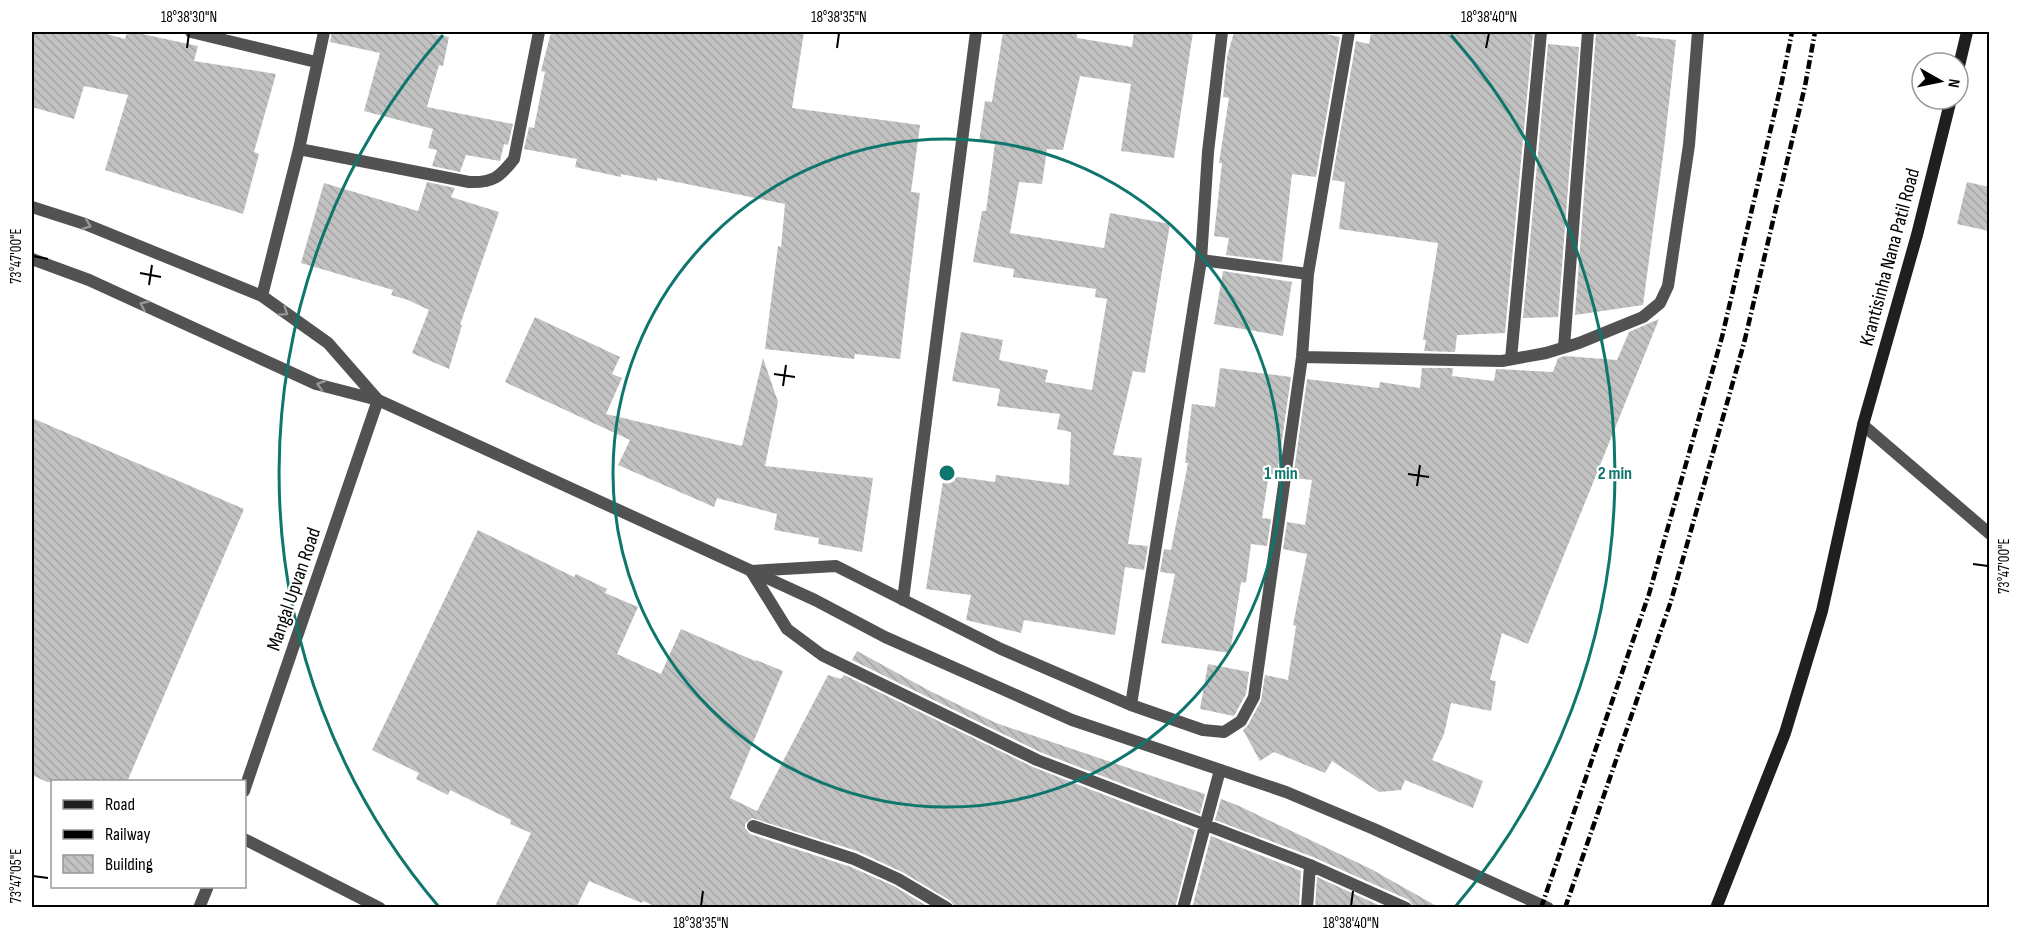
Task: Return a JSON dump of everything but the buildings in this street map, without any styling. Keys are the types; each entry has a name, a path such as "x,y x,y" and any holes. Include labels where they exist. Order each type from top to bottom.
{"main road":[{"path":"1962,51 1967,32"},
{"name":"Krantisinha Nana Patil Road","path":"1716,908 1785,733 1822,611 1863,424 1917,235 1948,111"}],"street":[{"path":"191,32 316,62"},
{"path":"262,296 299,149 324,32"},
{"path":"299,149 469,182 485,183 502,174 514,159 539,32"},
{"path":"903,600 976,32"},
{"path":"1131,705 1201,260 1208,152 1222,32"},
{"path":"751,570 836,566 1001,650 1131,705 1203,730 1224,732 1241,721 1254,697 1302,357 1308,274 1349,32"},
{"path":"1511,359 1541,32"},
{"path":"1564,347 1588,32"},
{"path":"1302,357 1502,361 1564,347 1643,316 1660,303 1668,286 1689,145 1698,32"},
{"path":"32,207 85,224 262,296 328,343 378,399"},
{"path":"32,259 89,280 316,384 378,399 815,600 885,637 1072,720 1286,792 1364,824 1548,908"},
{"path":"1201,260 1308,274"},
{"name":"Mangal Upvan Road","path":"246,785 378,399"},
{"path":"1863,424 1989,534"},
{"path":"751,570 787,629 822,655 1036,760 1310,865 1406,908"},
{"path":"1183,908 1220,770"},
{"path":"753,826 854,859 898,879 947,908"},
{"path":"246,840 380,908"},
{"path":"1307,908 1310,865"},
{"path":"199,908 207,888"}],"railway":[{"path":"1541,908 1649,594 1722,337 1792,32"},
{"path":"1565,908 1671,601 1744,343 1805,86 1815,32"}]}
